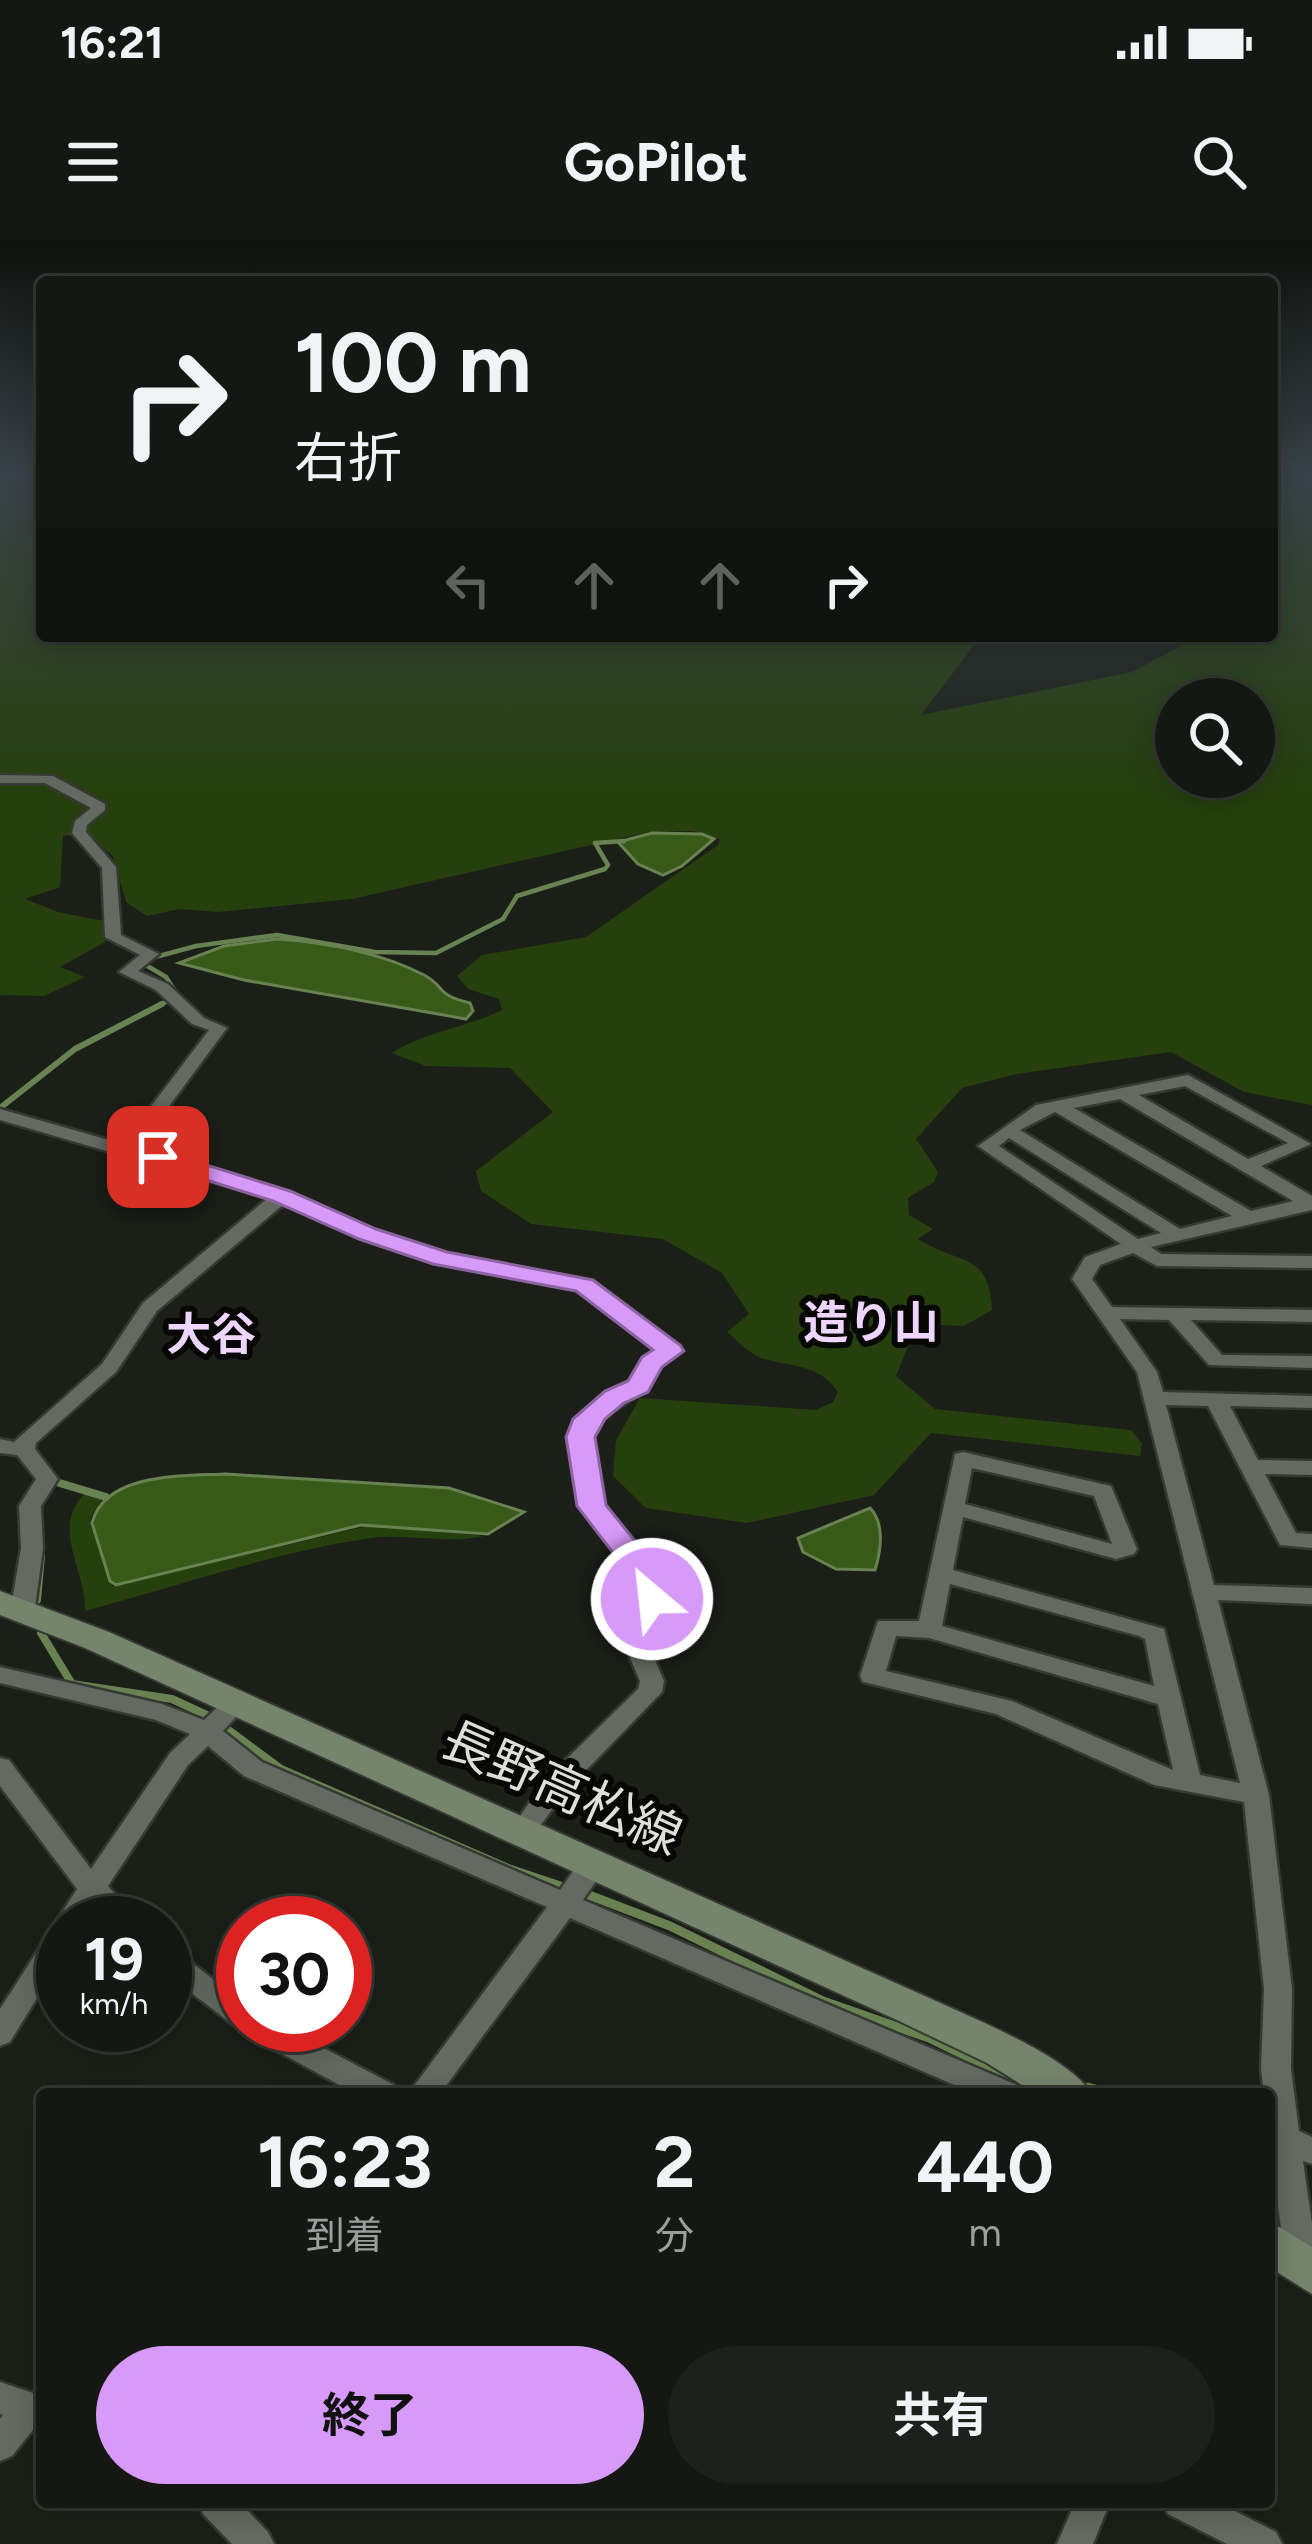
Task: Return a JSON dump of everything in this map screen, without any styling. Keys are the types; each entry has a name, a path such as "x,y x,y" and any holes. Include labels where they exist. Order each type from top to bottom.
{"main road":[{"name":"長野高松線","path":"12,1605 219,1718 521,1833 579,1887 1002,2051 1061,2088"}],"street":[{"path":"0,779 48,779 100,807 80,824 79,833 109,866 113,937 151,954 127,972 162,987 198,1021 219,1028 152,1117 151,1124 167,1143 158,1157"},
{"path":"1248,1166 1302,1144 1188,1080 1042,1109 987,1146 1157,1260 1312,1262"},
{"path":"1121,1092 1311,1203"},
{"path":"1058,1106 1249,1218"},
{"path":"0,1114 282,1196 368,1234 442,1258 584,1285 670,1351 652,1363 639,1386 595,1413 583,1425 580,1437 592,1506 633,1558 635,1583 656,1606 642,1658 652,1681 650,1692 555,1786 521,1833"},
{"path":"1008,1130 1179,1236"},
{"path":"12,1605 32,1548 30,1506 47,1479 12,1448 121,1355 150,1307 282,1196"},
{"path":"1289,2251 1298,2145 1276,2069 1278,1989 1256,1795 1147,1372 1082,1279 1093,1261 1137,1245 1311,1203"},
{"path":"1104,1313 1312,1316"},
{"path":"1175,1314 1216,1361 1312,1362"},
{"path":"1154,1399 1312,1402"},
{"path":"1216,1400 1288,1540 1312,1541"},
{"path":"929,1630 963,1459 1103,1492 1126,1549 1116,1552 955,1508"},
{"path":"1251,1467 1312,1468"},
{"path":"940,1574 1156,1635 1189,1784"},
{"path":"1201,1592 1312,1596"},
{"path":"1169,1699 929,1630 886,1628 872,1676 1003,1707 1163,1778 1256,1795"},
{"path":"0,1675 163,1713 219,1718"},
{"path":"219,1718 254,1769 579,1887 994,2088"},
{"path":"86,1896 178,1759 219,1718"},
{"path":"0,1767 99,1896"},
{"path":"428,2088 579,1887"},
{"path":"0,2034 36,1976"},
{"path":"192,1979 216,1997"},
{"path":"304,2052 372,2088"},
{"path":"0,2445 23,2406"},
{"path":"221,2508 256,2544"},
{"path":"1075,2544 1090,2508"},
{"path":"1192,2508 1264,2544"}],"shaded area":[{"path":"0,585 36,585 36,642 976,642 921,715 1132,672 1188,642 1278,642 1278,585 1312,585 1312,1105 1244,1092 1171,1052 1017,1074 962,1088 916,1139 938,1172 934,1182 908,1198 909,1215 933,1229 918,1239 979,1269 990,1291 992,1310 964,1326 917,1324 896,1376 935,1409 1131,1430 1142,1443 1140,1456 931,1433 874,1495 747,1523 646,1508 613,1476 616,1440 640,1398 816,1410 833,1402 838,1392 821,1375 759,1357 742,1346 727,1332 749,1314 722,1273 663,1239 531,1224 481,1191 476,1171 553,1112 510,1068 426,1066 392,1053 502,1010 499,999 468,989 457,976 482,955 586,937 718,845 720,839 693,831 649,832 352,899 218,912 179,909 147,916 126,902 113,856 85,833 63,836 60,887 25,899 58,912 104,921 105,942 60,967 85,977 44,996 0,995"},
{"path":"652,833 702,834 714,839 682,866 663,875 638,864 618,842"},
{"path":"277,939 334,946 408,967 431,979 450,997 470,1003 473,1011 466,1019 244,980 179,963 224,946"},
{"path":"226,1474 449,1488 524,1512 488,1534 361,1525 116,1585 110,1581 92,1523 113,1494 148,1480"},
{"path":"85,1493 103,1498 90,1518 112,1586 372,1525 484,1536 379,1537 329,1545 85,1611 70,1521"},
{"path":"870,1508 880,1529 875,1570 836,1569 803,1552 798,1538"}],"waterway":[{"path":"162,1004 178,996 166,977 144,964 148,959 196,946 277,935 375,952 436,953 503,919 517,896 605,869 608,865 595,843 624,841"},
{"path":"0,1108 75,1049 162,1004"},
{"path":"156,1007 162,1004"},
{"path":"53,1481 106,1497"},
{"path":"37,1600 41,1556"},
{"path":"41,1633 72,1684 172,1699 213,1718"},
{"path":"223,1726 281,1769 508,1868 568,1888"},
{"path":"580,1892 588,1895"},
{"path":"581,1892 588,1895"},
{"path":"588,1895 670,1926 823,2001 929,2038 1019,2082"},
{"path":"1275,2224 1285,2232"}],"district":[{"name":"造り山","path":"871,1322"},
{"name":"大谷","path":"211,1334"}],"route":[{"path":"158,1157 282,1196 368,1234 442,1258 584,1285 670,1351 652,1363 639,1386 595,1413 583,1425 580,1437 592,1506 633,1558 635,1583 652,1599"}]}
